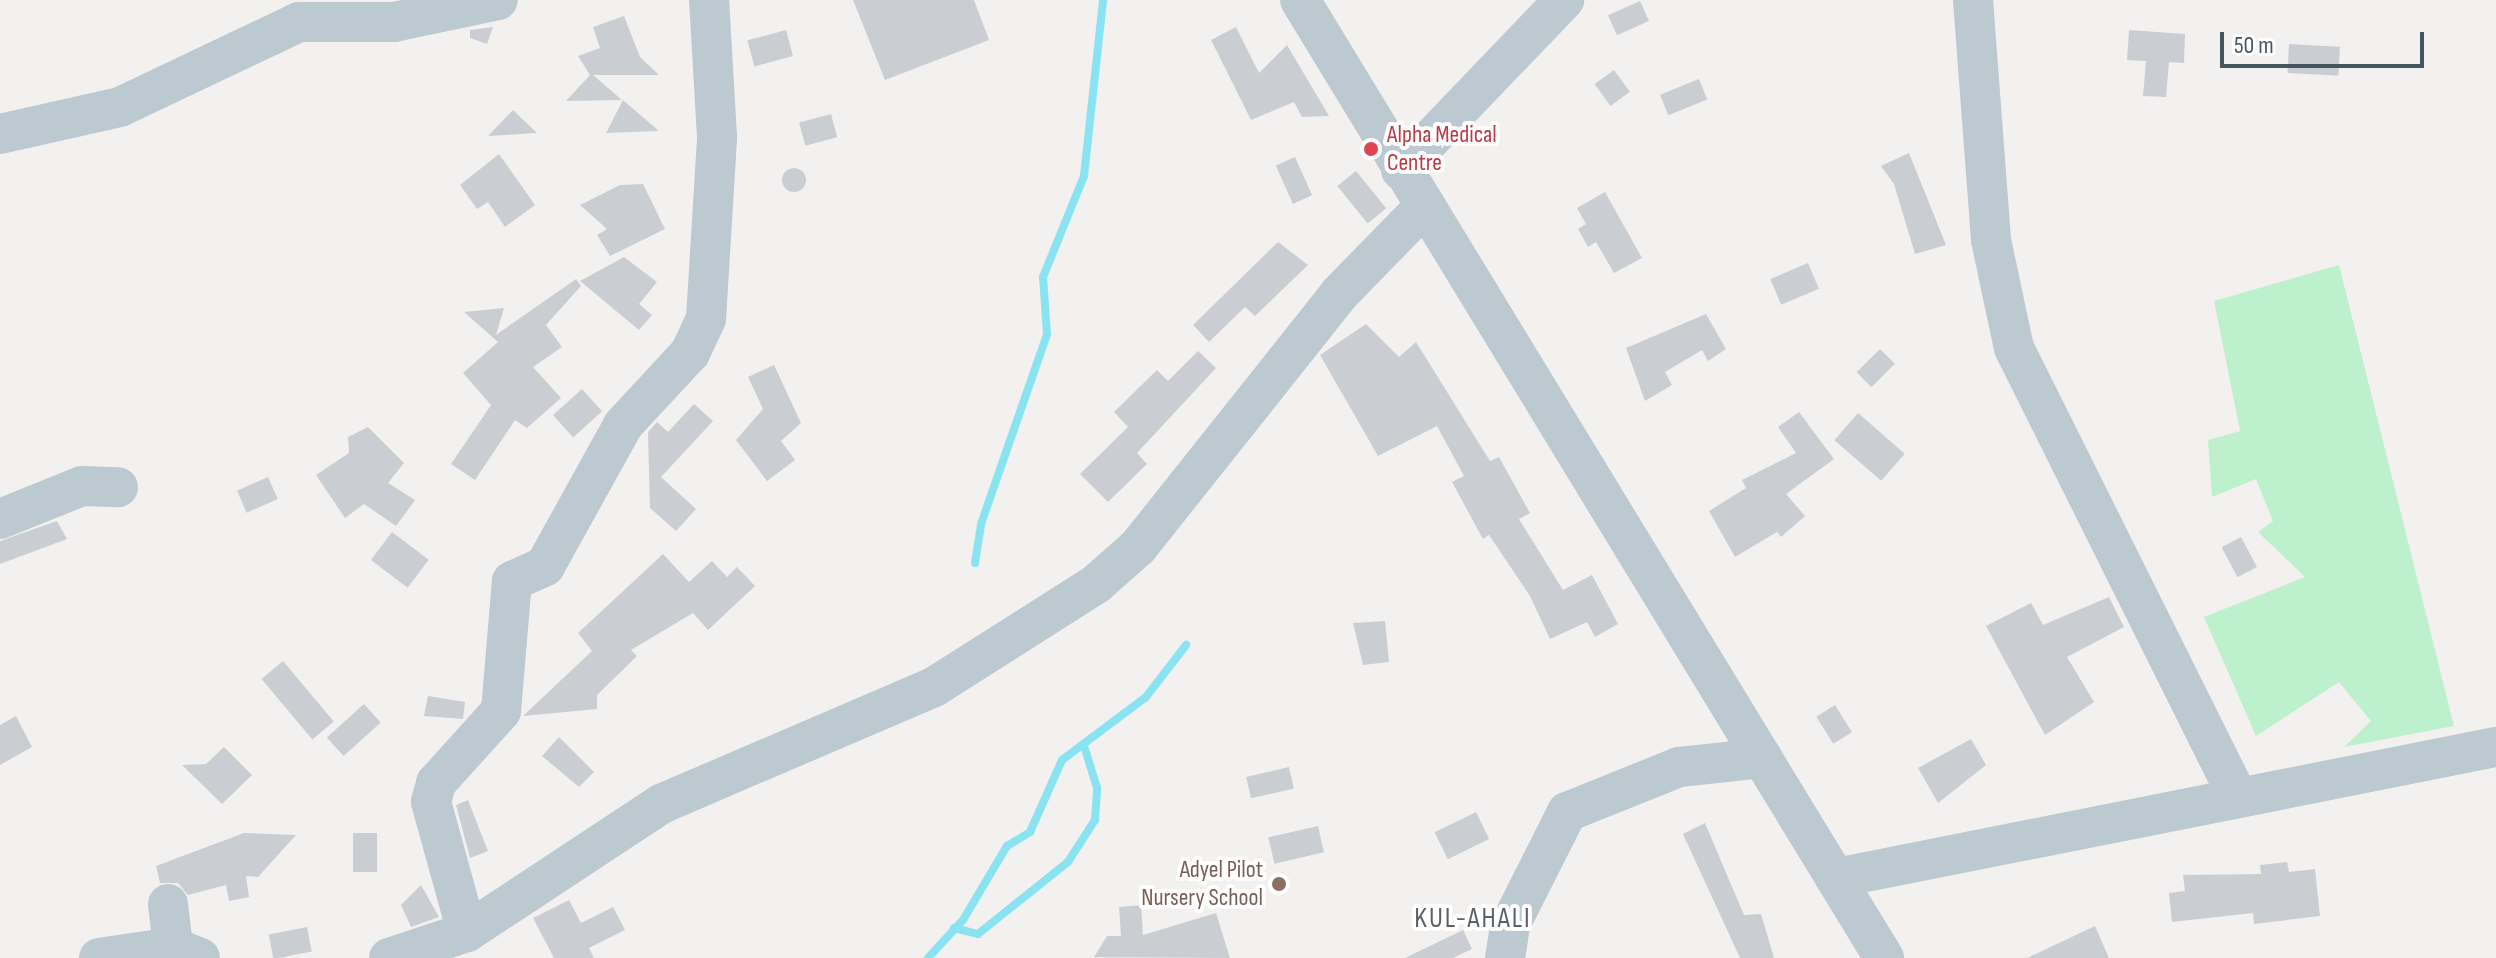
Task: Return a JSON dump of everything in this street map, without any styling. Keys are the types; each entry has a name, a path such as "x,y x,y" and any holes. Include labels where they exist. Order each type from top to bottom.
{"street":[{"path":"0,134 120,107 299,22 394,22 498,0"},
{"path":"467,932 431,802 436,783 501,711 512,581 545,566 623,425 690,353 706,319 717,137 709,0"},
{"path":"1300,0 1401,170 1763,758 1841,877 1884,958"},
{"path":"1401,170 1564,0"},
{"path":"1973,0 1991,240 2014,348 2236,794"},
{"path":"389,958 467,932 661,804 934,687 1095,585 1138,547 1340,293 1425,206"},
{"path":"0,519 70,489 118,487"},
{"path":"1841,877 2236,794 2496,747"},
{"path":"1505,958 1510,925 1567,812 1679,767 1763,758"},
{"path":"99,958 187,952 168,904"}],"green space":[{"path":"2339,265 2454,726 2344,747 2371,721 2339,682 2256,736 2204,617 2305,577 2258,532 2273,521 2256,479 2212,497 2208,440 2240,431 2214,301"}],"building":[{"path":"853,0 974,0 989,40 885,80"},
{"path":"1640,1 1649,21 1617,35 1608,15"},
{"path":"624,16 640,57 659,75 593,75 622,100 566,101 590,75 578,56 600,48 593,27"},
{"path":"493,27 487,44 470,38 470,30"},
{"path":"1236,27 1259,73 1287,45 1329,116 1302,117 1294,102 1251,120 1211,40"},
{"path":"786,30 793,56 754,66 747,40"},
{"path":"2129,30 2185,34 2184,63 2169,62 2166,97 2143,96 2146,61 2127,60"},
{"path":"2289,44 2340,47 2338,76 2287,73"},
{"path":"1614,70 1630,92 1610,106 1595,84"},
{"path":"1699,79 1707,99 1668,115 1660,95"},
{"path":"623,100 659,131 606,133"},
{"path":"513,110 537,133 488,136"},
{"path":"831,114 837,137 805,146 799,123"},
{"path":"1909,153 1946,245 1915,254 1894,184 1881,166"},
{"path":"499,154 535,205 505,227 488,202 477,209 460,185"},
{"path":"1295,157 1312,195 1293,204 1276,166"},
{"path":"794,168 805,175 806,180 799,191 794,192 783,185 782,180 789,169"},
{"path":"1356,171 1386,208 1368,223 1337,186"},
{"path":"643,184 665,229 610,256 597,235 607,229 580,205 620,185"},
{"path":"1605,192 1642,258 1614,273 1596,242 1588,247 1578,229 1586,224 1577,208"},
{"path":"1278,242 1308,265 1255,316 1245,307 1209,342 1193,325"},
{"path":"624,257 657,282 639,304 652,315 639,330 580,281"},
{"path":"1808,263 1819,289 1781,305 1770,279"},
{"path":"576,279 581,286 546,325 562,347 533,367 561,398 527,428 515,420 475,480 451,464 491,405 463,373 498,342 464,312 504,308 496,335"},
{"path":"1706,314 1726,349 1708,361 1702,350 1665,372 1672,385 1645,401 1626,348"},
{"path":"1366,324 1399,357 1416,342 1490,461 1499,457 1530,513 1519,519 1563,590 1592,575 1618,624 1595,637 1587,622 1550,639 1530,596 1489,535 1483,539 1452,482 1464,476 1437,426 1378,456 1320,355"},
{"path":"1880,349 1895,364 1872,387 1857,372"},
{"path":"1198,351 1216,368 1137,453 1147,464 1108,502 1080,474 1128,427 1114,412 1157,370 1168,381"},
{"path":"774,365 801,423 781,441 795,460 767,481 736,440 763,409 748,377"},
{"path":"582,389 602,411 573,437 553,415"},
{"path":"694,404 713,421 661,477 696,509 676,531 650,508 648,432 657,422 668,432"},
{"path":"1799,412 1834,459 1786,494 1805,516 1781,537 1777,532 1735,557 1709,511 1746,488 1742,480 1796,453 1778,427"},
{"path":"1858,413 1905,454 1881,481 1834,440"},
{"path":"368,427 404,463 388,483 415,500 396,526 364,504 345,518 316,475 349,453 348,437"},
{"path":"268,477 278,499 247,513 237,491"},
{"path":"57,521 67,539 0,564 0,541"},
{"path":"392,532 429,560 408,588 371,560"},
{"path":"2241,537 2257,567 2238,577 2222,547"},
{"path":"663,554 689,582 712,561 727,577 737,567 755,586 708,630 693,613 631,650 637,656 597,695 597,709 523,716 592,651 578,633"},
{"path":"2109,597 2124,627 2067,657 2094,702 2045,735 1986,626 2031,603 2043,625"},
{"path":"1385,621 1389,662 1363,665 1353,623"},
{"path":"283,661 334,722 312,740 262,679"},
{"path":"428,696 465,702 463,719 424,716"},
{"path":"364,704 381,723 344,756 327,737"},
{"path":"1835,705 1852,732 1833,744 1816,717"},
{"path":"16,716 32,747 0,765 0,725"},
{"path":"559,737 594,772 579,787 542,756"},
{"path":"1971,739 1986,765 1938,803 1918,768"},
{"path":"224,747 252,775 222,804 182,765 206,764"},
{"path":"1289,767 1294,788 1251,798 1246,777"},
{"path":"468,800 488,851 470,858 456,805"},
{"path":"1476,812 1489,839 1448,859 1435,832"},
{"path":"1705,823 1744,915 1761,914 1774,958 1740,958 1683,834"},
{"path":"1318,826 1324,852 1274,864 1268,837"},
{"path":"244,833 296,835 258,877 246,876 249,897 229,901 226,885 188,895 178,883 160,883 156,866"},
{"path":"353,833 377,833 377,872 353,872"},
{"path":"2287,862 2289,872 2315,869 2320,916 2254,924 2253,913 2172,922 2169,893 2185,891 2183,875 2261,874 2260,865"},
{"path":"421,885 439,917 411,927 401,905"},
{"path":"569,900 581,923 613,907 625,930 589,948 594,958 554,958 533,918"},
{"path":"1141,905 1143,935 1216,913 1230,958 1094,957 1107,936 1121,936 1119,907"},
{"path":"2095,926 2109,958 2027,958"},
{"path":"307,927 312,952 273,958 269,934"},
{"path":"1463,930 1472,949 1453,958 1405,958"}],"waterway":[{"path":"975,563 981,524 1047,334 1043,277 1084,176 1103,0"},
{"path":"928,958 963,920 1007,846 1030,832 1062,760 1146,697 1186,645"},
{"path":"954,928 978,934 1068,862 1095,820 1097,788 1085,749"}],"place":[{"name":"Alpha Medical Centre","path":"1371,149"},
{"name":"Adyel Pilot Nursery School","path":"1279,884"}],"district":[{"name":"KUL-AHALI","path":"1473,919"}]}
